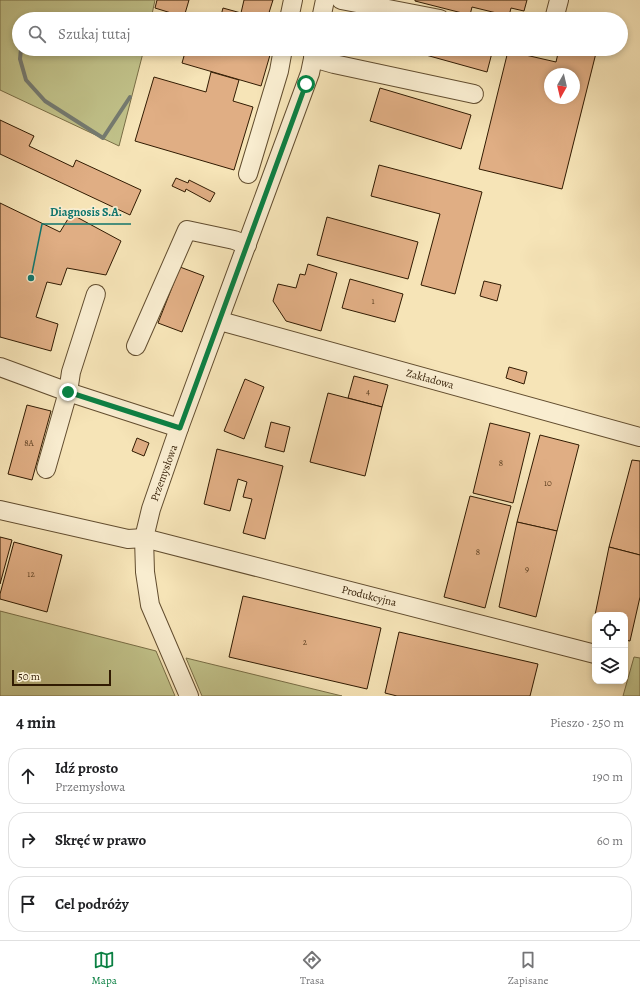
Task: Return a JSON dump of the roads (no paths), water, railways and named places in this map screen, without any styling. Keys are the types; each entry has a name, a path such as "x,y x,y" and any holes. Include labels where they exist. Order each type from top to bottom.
{"street":[{"path":"290,12 293,0"},
{"path":"322,12 325,0"},
{"path":"340,0 403,12"},
{"path":"556,12 559,0"},
{"path":"248,174 279,71 282,56"},
{"name":"Przemysłowa","path":"189,696 150,605 145,572 144,538 150,510 310,73 313,56"},
{"path":"319,56 334,64 474,94"},
{"path":"279,71 306,84"},
{"path":"136,346 188,230 234,240 247,245"},
{"path":"46,469 68,392 71,372 96,294"},
{"name":"Zakładowa","path":"220,321 640,437"},
{"path":"0,367 68,392 180,428"},
{"name":"Produkcyjna","path":"0,510 121,538 144,538 592,653"}],"waterway":[{"path":"20,56 26,80 45,101 103,138 130,97"}],"place":[{"name":"Diagnosis S.A.","path":"31,278"}]}
